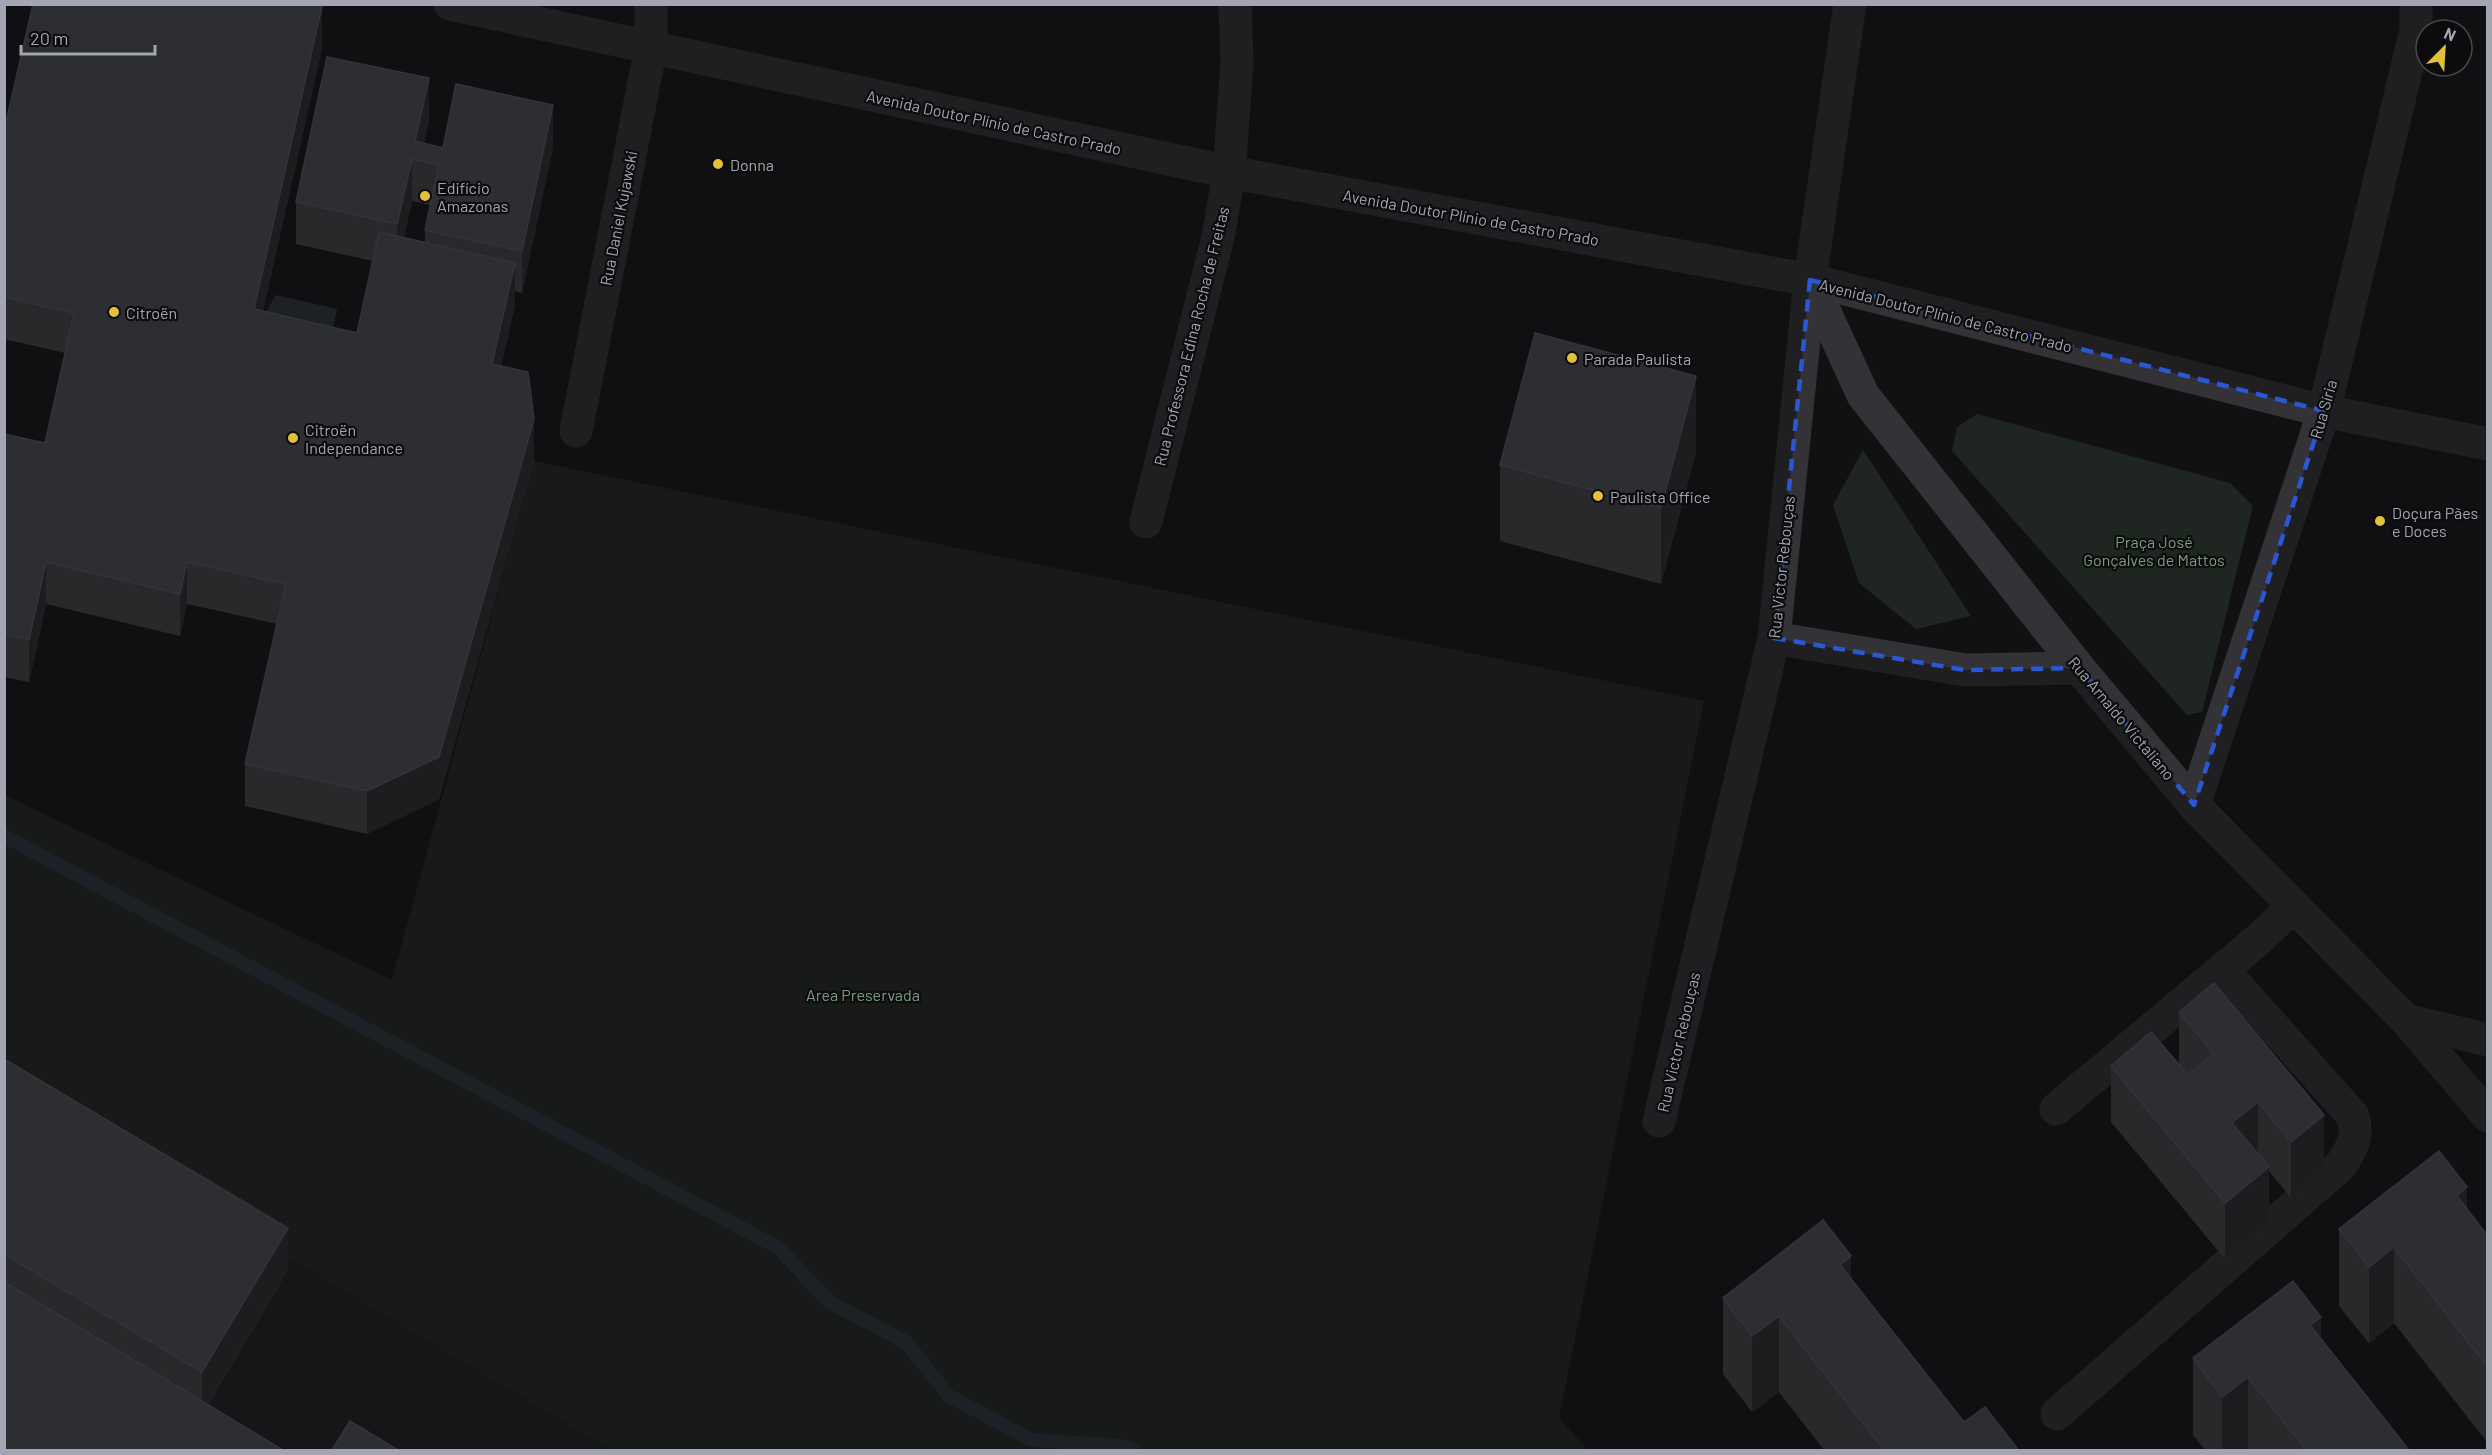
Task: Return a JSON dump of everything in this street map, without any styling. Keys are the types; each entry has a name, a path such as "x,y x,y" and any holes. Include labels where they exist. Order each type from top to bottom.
{"street":[{"name":"Avenida Doutor Plínio de Castro Prado","path":"450,4 1229,172 1810,280 2324,411 2487,444"},
{"name":"Rua Daniel Kujawski","path":"576,431 651,47 651,4"},
{"name":"Rua Professora Edina Rocha de Freitas","path":"1146,522 1219,233 1229,172 1237,64 1235,4"},
{"name":"Rua Victor Rebouças","path":"1659,1121 1774,638 1810,280 1850,4"},
{"name":"Rua Síria","path":"2194,805 2324,411 2416,30 2416,4"},
{"name":"Rua Arnaldo Victaliano","path":"1810,280 1863,395 2079,668 2194,805 2406,1020 2487,1116"},
{"path":"1774,638 1965,670 2079,668"},
{"path":"2056,1109 2223,970 2294,906"},
{"path":"2057,1414 2341,1165 2353,1146 2357,1131 2353,1116 2223,970"},
{"path":"2406,1020 2487,1040"}],"highlighted area":[{"path":"1810,280 2324,411 2194,805 2079,668 1965,670 1774,638"}],"shaded area":[{"path":"276,295 337,309 327,359 259,324"},
{"path":"5,1088 609,1450 5,1450"}],"green space":[{"name":"Praça José Gonçalves de Mattos","path":"1977,414 2230,483 2253,506 2202,712 2187,715 1952,451 1957,427"},
{"path":"1863,450 1971,616 1916,629 1859,583 1833,505"},
{"name":"Area Preservada","path":"534,461 1704,701 1559,1418 1588,1450 609,1450 5,1088 4,795 392,980"}],"building":[{"name":"Citroën Independance","path":"33,4 316,4 322,6 254,309 357,333 379,232 515,263 492,364 528,372 534,419 439,757 367,791 245,764 286,584 187,562 180,594 46,562 29,640 4,634 4,434 45,443 74,313 4,297 4,131"},
{"name":"Edifício Amazonas","path":"327,57 429,78 415,141 443,148 456,84 553,105 522,251 425,230 439,165 412,159 397,224 296,202"},
{"path":"1535,333 1696,376 1661,508 1500,465"},
{"path":"2214,983 2324,1115 2291,1142 2258,1102 2232,1123 2269,1167 2225,1203 2111,1066 2151,1032 2188,1075 2214,1054 2179,1012"},
{"path":"4,1059 288,1228 202,1372 4,1254"},
{"path":"2439,1151 2467,1187 2457,1196 2487,1235 2487,1366 2394,1247 2369,1267 2339,1229"},
{"path":"1823,1220 1851,1256 1840,1265 1964,1422 1985,1407 2017,1448 2014,1450 1884,1450 1779,1316 1752,1336 1723,1298"},
{"path":"2293,1281 2321,1317 2310,1325 2409,1450 2306,1450 2248,1377 2222,1397 2193,1358"},
{"path":"4,1282 283,1450 4,1450"},
{"path":"350,1421 398,1450 332,1450"}],"waterway":[{"path":"4,836 779,1248 829,1302 906,1342 949,1396 1032,1440 1123,1446 1134,1450"}],"place":[{"name":"Donna","path":"718,164"},
{"name":"Edifício Amazonas","path":"425,196"},
{"name":"Citroën","path":"114,312"},
{"name":"Parada Paulista","path":"1572,358"},
{"name":"Citroën Independance","path":"293,438"},
{"name":"Paulista Office","path":"1598,496"},
{"name":"Doçura Pães e Doces","path":"2380,521"}]}
